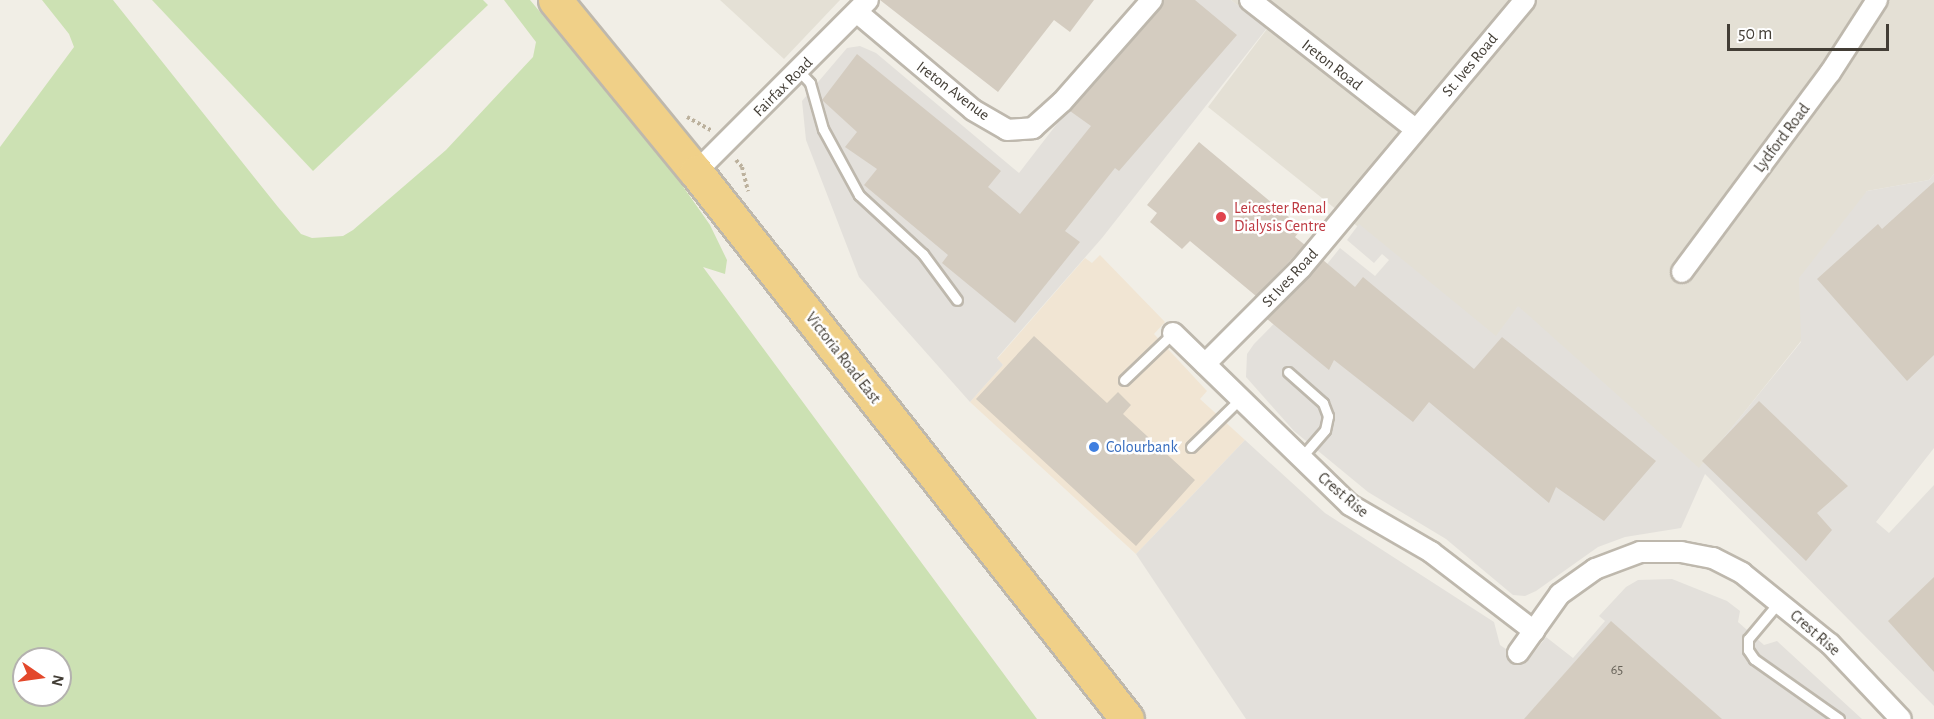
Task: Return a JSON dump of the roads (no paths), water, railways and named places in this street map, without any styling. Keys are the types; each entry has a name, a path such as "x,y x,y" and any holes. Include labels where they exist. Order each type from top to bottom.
{"highway":[{"name":"Victoria Road East","path":"555,0 696,172 1127,719"}],"street":[{"name":"Ireton Avenue","path":"863,6 973,110 1007,130 1033,128 1062,102 1152,0"},
{"name":"Ireton Road","path":"1250,0 1414,129"},
{"name":"St. Ives Road","path":"1414,129 1525,0"},
{"name":"Lydford Road","path":"1682,272 1830,73 1877,0"},
{"name":"Fairfax Road","path":"696,172 863,6"},
{"name":"St Ives Road","path":"1205,364 1301,268 1414,129"},
{"name":"Crest Rise","path":"1173,333 1239,400 1350,505 1431,552 1534,631"},
{"name":"Crest Rise","path":"1518,653 1560,594 1595,569 1640,552 1681,552 1713,558 1742,573 1830,644 1901,719"}],"lane":[{"path":"799,71 810,83 823,129 859,195 923,254 957,300"},
{"path":"1124,381 1173,333"},
{"path":"1288,372 1323,403 1328,416 1325,430 1300,458"},
{"path":"1191,447 1239,400"},
{"path":"1779,602 1748,639 1748,650 1754,659 1839,719"}],"place":[{"name":"Leicester Renal Dialysis Centre","path":"1221,217"},
{"name":"Colourbank","path":"1094,447"}]}
